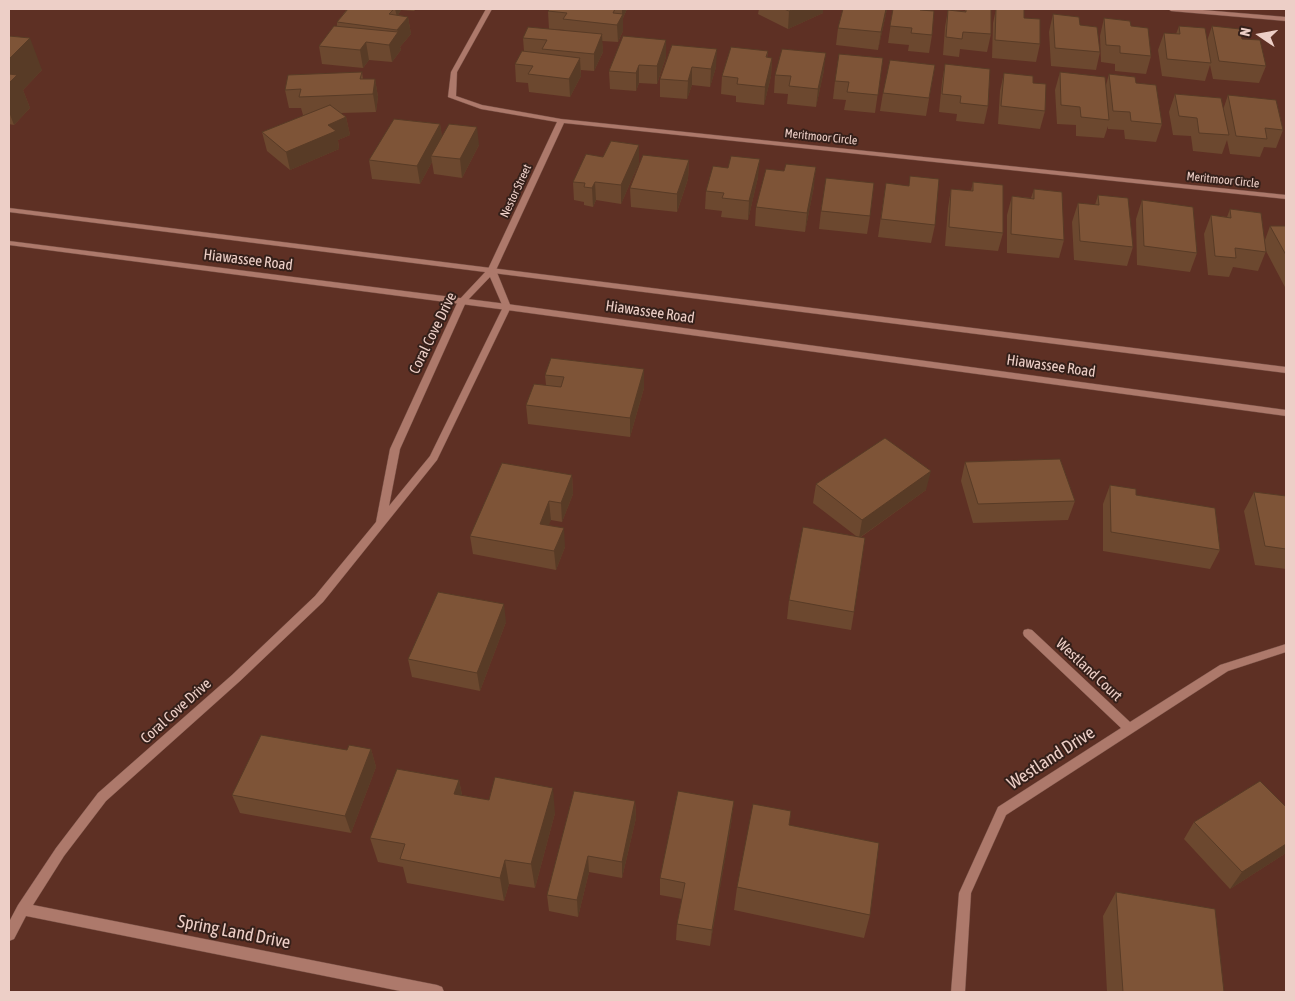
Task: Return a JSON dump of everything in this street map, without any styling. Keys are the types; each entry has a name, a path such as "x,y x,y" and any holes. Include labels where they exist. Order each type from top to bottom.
{"street":[{"name":"Meritmoor Circle","path":"489,9 454,72 452,97 481,107 561,121 1286,197"},
{"path":"1171,9 1286,19"},
{"path":"1285,9 1286,14"},
{"name":"Nestor Street","path":"492,270 561,121"},
{"name":"Hiawassee Road","path":"9,210 1286,370"},
{"name":"Hiawassee Road","path":"9,243 507,306 1286,413"},
{"path":"492,270 507,306"},
{"name":"Coral Cove Drive","path":"381,524 395,449 462,301 492,270"},
{"name":"Coral Cove Drive","path":"9,934 60,852 102,797 236,678 319,599 434,458 507,306"},
{"name":"Westland Court","path":"1028,633 1130,729"},
{"name":"Westland Drive","path":"958,992 965,893 1002,811 1224,668 1286,648"},
{"name":"Spring Land Drive","path":"23,909 438,992"}],"building":[{"path":"348,9 393,10 389,14 408,17 397,30 337,22"},
{"path":"550,9 615,9 613,13 623,14 617,25 563,19 567,13 548,11"},
{"path":"843,9 886,9 881,32 838,28"},
{"path":"893,9 934,11 932,35 911,33 912,28 890,26"},
{"path":"966,9 991,9 991,34 963,32 962,39 946,37 948,10 966,12"},
{"path":"996,9 1024,9 1024,18 1040,19 1040,44 995,40"},
{"path":"1053,14 1079,17 1080,25 1097,27 1100,52 1055,48"},
{"path":"1104,18 1130,21 1131,26 1148,28 1151,56 1120,53 1120,46 1106,45"},
{"path":"334,26 398,32 389,45 366,42 360,50 319,46"},
{"path":"1179,26 1205,28 1211,63 1167,59 1164,33 1180,34"},
{"path":"1212,26 1240,29 1242,39 1260,40 1266,66 1219,61"},
{"path":"528,27 602,34 594,54 542,49 547,40 523,38"},
{"path":"9,36 30,38 9,59"},
{"path":"623,36 666,40 657,66 639,65 636,73 609,71"},
{"path":"672,45 717,49 711,69 692,67 688,81 660,79"},
{"path":"731,47 768,51 766,57 772,58 765,87 737,84 738,78 722,76"},
{"path":"782,49 826,53 818,89 789,86 791,76 775,75"},
{"path":"522,51 580,58 569,79 528,74 533,66 515,64"},
{"path":"839,54 883,58 878,95 847,92 849,82 835,81"},
{"path":"890,60 935,65 929,98 883,93"},
{"path":"945,64 990,69 988,106 960,103 961,96 942,94"},
{"path":"362,72 360,79 375,79 373,94 299,97 301,89 285,90 288,75"},
{"path":"1060,72 1105,77 1109,120 1081,117 1080,107 1061,105"},
{"path":"1004,73 1033,76 1033,83 1046,84 1045,111 1001,106"},
{"path":"9,74 17,75 9,83"},
{"path":"1109,74 1135,77 1136,83 1156,85 1162,124 1131,121 1130,112 1113,111"},
{"path":"1175,94 1221,98 1229,135 1199,133 1197,118 1179,116"},
{"path":"1228,95 1276,100 1283,130 1265,128 1267,139 1236,136"},
{"path":"330,105 346,117 328,125 336,131 286,152 262,132"},
{"path":"394,119 440,124 417,166 369,160"},
{"path":"449,124 477,127 460,159 431,156"},
{"path":"611,141 639,145 621,185 595,182 592,188 584,187 585,183 573,182 586,154 603,157"},
{"path":"643,155 689,160 677,194 630,188"},
{"path":"731,156 760,159 749,201 722,198 724,193 706,191 713,166 728,168"},
{"path":"786,164 816,167 807,213 756,207 766,169 784,171"},
{"path":"910,176 939,179 935,225 881,219 886,183 909,186"},
{"path":"826,178 874,183 870,216 821,211"},
{"path":"973,182 1003,185 1003,233 949,227 951,189 973,191"},
{"path":"1034,189 1062,192 1064,240 1011,234 1012,196 1034,199"},
{"path":"1098,195 1128,198 1133,247 1080,241 1078,203 1099,205"},
{"path":"1142,200 1193,207 1197,253 1144,246"},
{"path":"1230,209 1261,213 1266,252 1235,248 1236,258 1215,256 1211,215 1231,218"},
{"path":"1270,226 1286,226 1286,255"},
{"path":"551,358 644,369 630,418 526,405 534,384 561,387 564,377 545,375"},
{"path":"885,438 931,471 862,520 816,484"},
{"path":"1060,459 1075,501 978,504 965,462"},
{"path":"502,463 572,475 561,503 549,501 540,524 564,528 554,551 470,536"},
{"path":"1110,485 1136,489 1136,495 1215,508 1220,550 1111,532"},
{"path":"1254,492 1286,496 1286,549 1265,546"},
{"path":"803,527 865,538 854,612 789,600"},
{"path":"438,592 504,604 477,673 408,659"},
{"path":"261,735 347,750 349,745 371,749 345,816 232,795"},
{"path":"397,769 459,780 454,794 489,800 495,777 553,788 531,864 505,860 500,878 400,859 405,844 370,838"},
{"path":"1260,781 1286,807 1286,844 1242,872 1194,822"},
{"path":"574,791 635,801 622,862 588,856 577,900 547,895"},
{"path":"678,791 734,801 712,930 677,924 685,883 660,878"},
{"path":"753,804 791,811 789,825 879,843 870,915 737,887"},
{"path":"1116,892 1215,909 1224,992 1123,992"}]}
